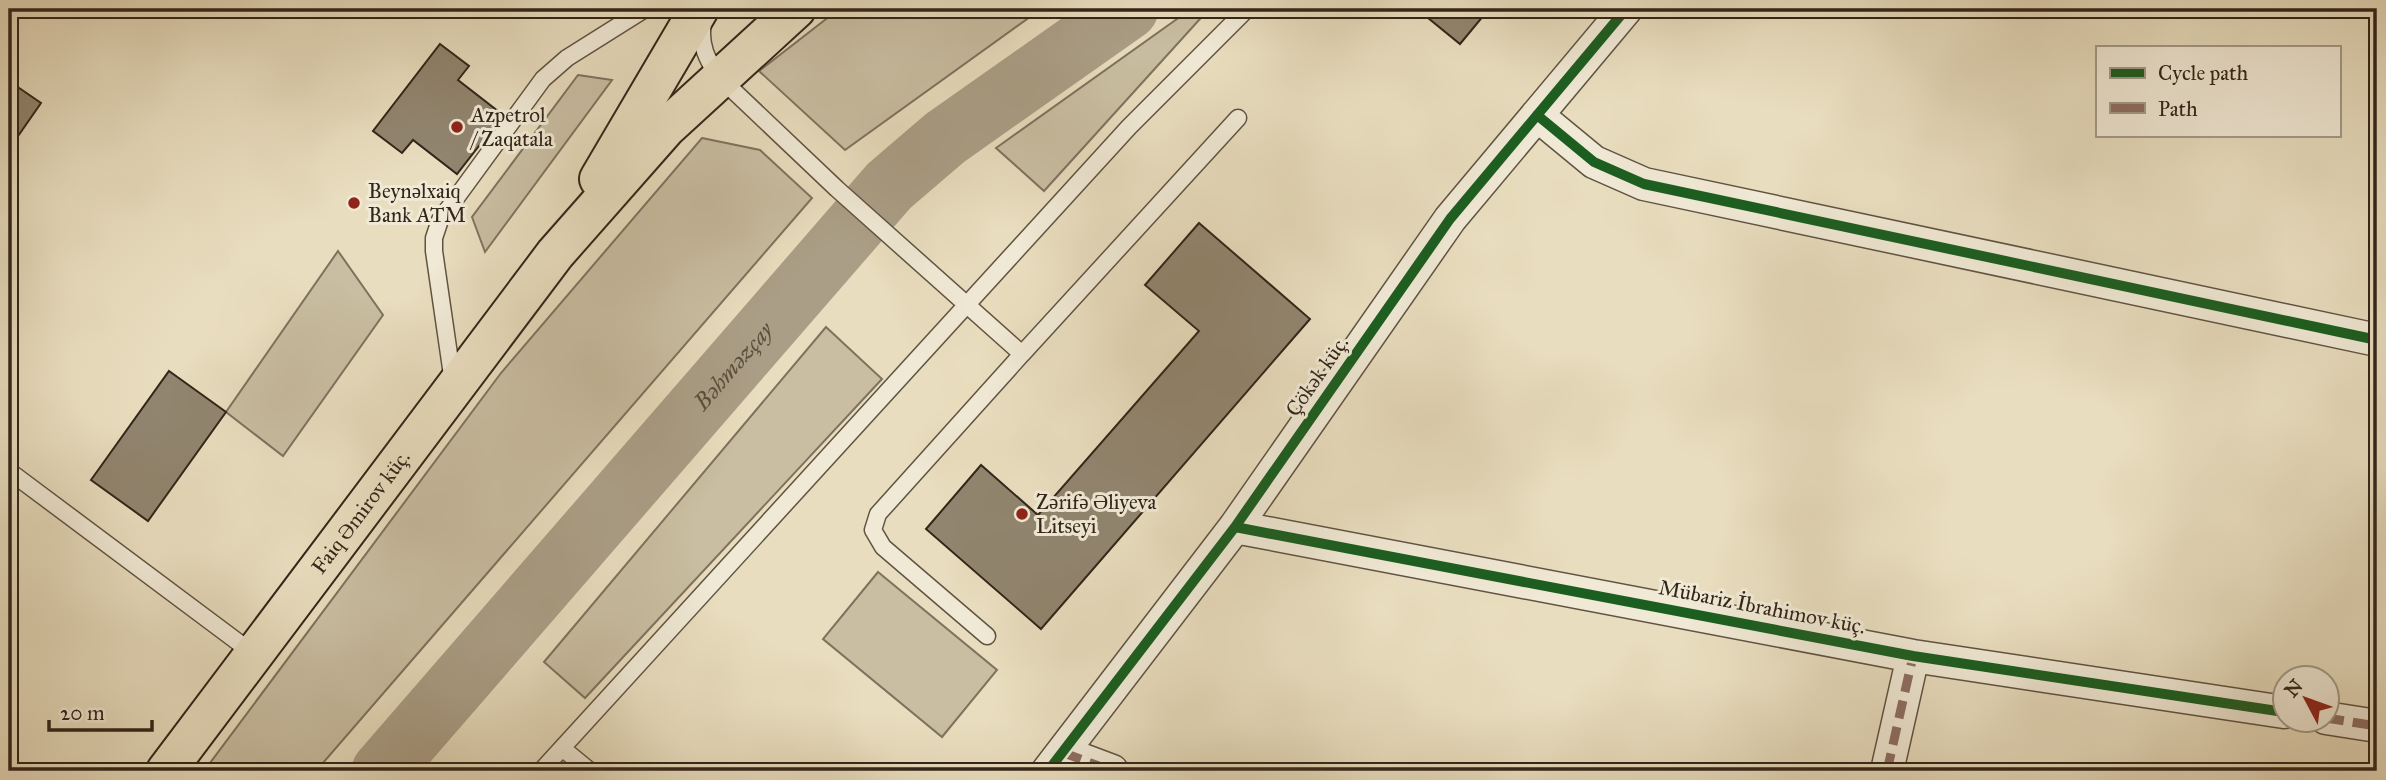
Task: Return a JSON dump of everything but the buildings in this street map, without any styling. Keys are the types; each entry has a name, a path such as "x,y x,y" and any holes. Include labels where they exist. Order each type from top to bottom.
{"highway":[{"path":"555,254 699,9"},
{"path":"555,254 666,128 719,76 796,9"},
{"name":"Faiq Əmirov küç.","path":"166,771 555,254"}],"street":[{"name":"Çökək küç.","path":"1056,762 1235,527 1450,219 1626,9"},
{"path":"1537,115 1594,162 1644,184 2377,340"},
{"name":"Mübariz İbrahimov küç.","path":"1235,527 1913,656 2270,710"},
{"path":"1888,771 1913,656"},
{"path":"2340,720 2377,726"},
{"path":"1056,762 1112,771"}],"lane":[{"path":"454,385 434,251 434,238 440,220 543,79 567,58 645,9"},
{"path":"705,9 702,46 708,61 719,76 837,189 1022,354"},
{"path":"541,771 1129,127 1247,9"},
{"path":"987,636 883,547 873,530 878,514 1238,118"},
{"path":"9,471 254,654"},
{"path":"562,748 590,771"}],"shaded area":[{"path":"839,9 1041,9 845,150 759,71"},
{"path":"1191,9 1209,9 1044,191 996,148"},
{"path":"578,75 612,80 485,252 472,217"},
{"path":"702,138 760,150 812,198 316,771 204,771 501,373"},
{"path":"338,251 383,315 283,456 226,412"},
{"path":"826,327 882,379 585,698 544,662"},
{"path":"878,572 997,670 942,737 823,639"}],"waterway":[{"name":"Bəhməzçay","path":"382,771 889,186 945,138 1128,9"}],"marked path":[{"path":"1887,771 1913,656"},
{"path":"2340,720 2377,726"},
{"path":"1064,753 1112,771"}],"cycle path":[{"path":"1048,771 1235,527 1450,219 1626,9"},
{"path":"1537,115 1594,162 1644,184 2377,340"},
{"path":"1235,527 1913,656 2270,710"}],"place":[{"name":"Azpetrol / Zaqatala","path":"457,127"},
{"name":"Beynəlxaiq Bank ATM","path":"354,203"},
{"name":"Zərifə Əliyeva Litseyi","path":"1022,514"}]}
